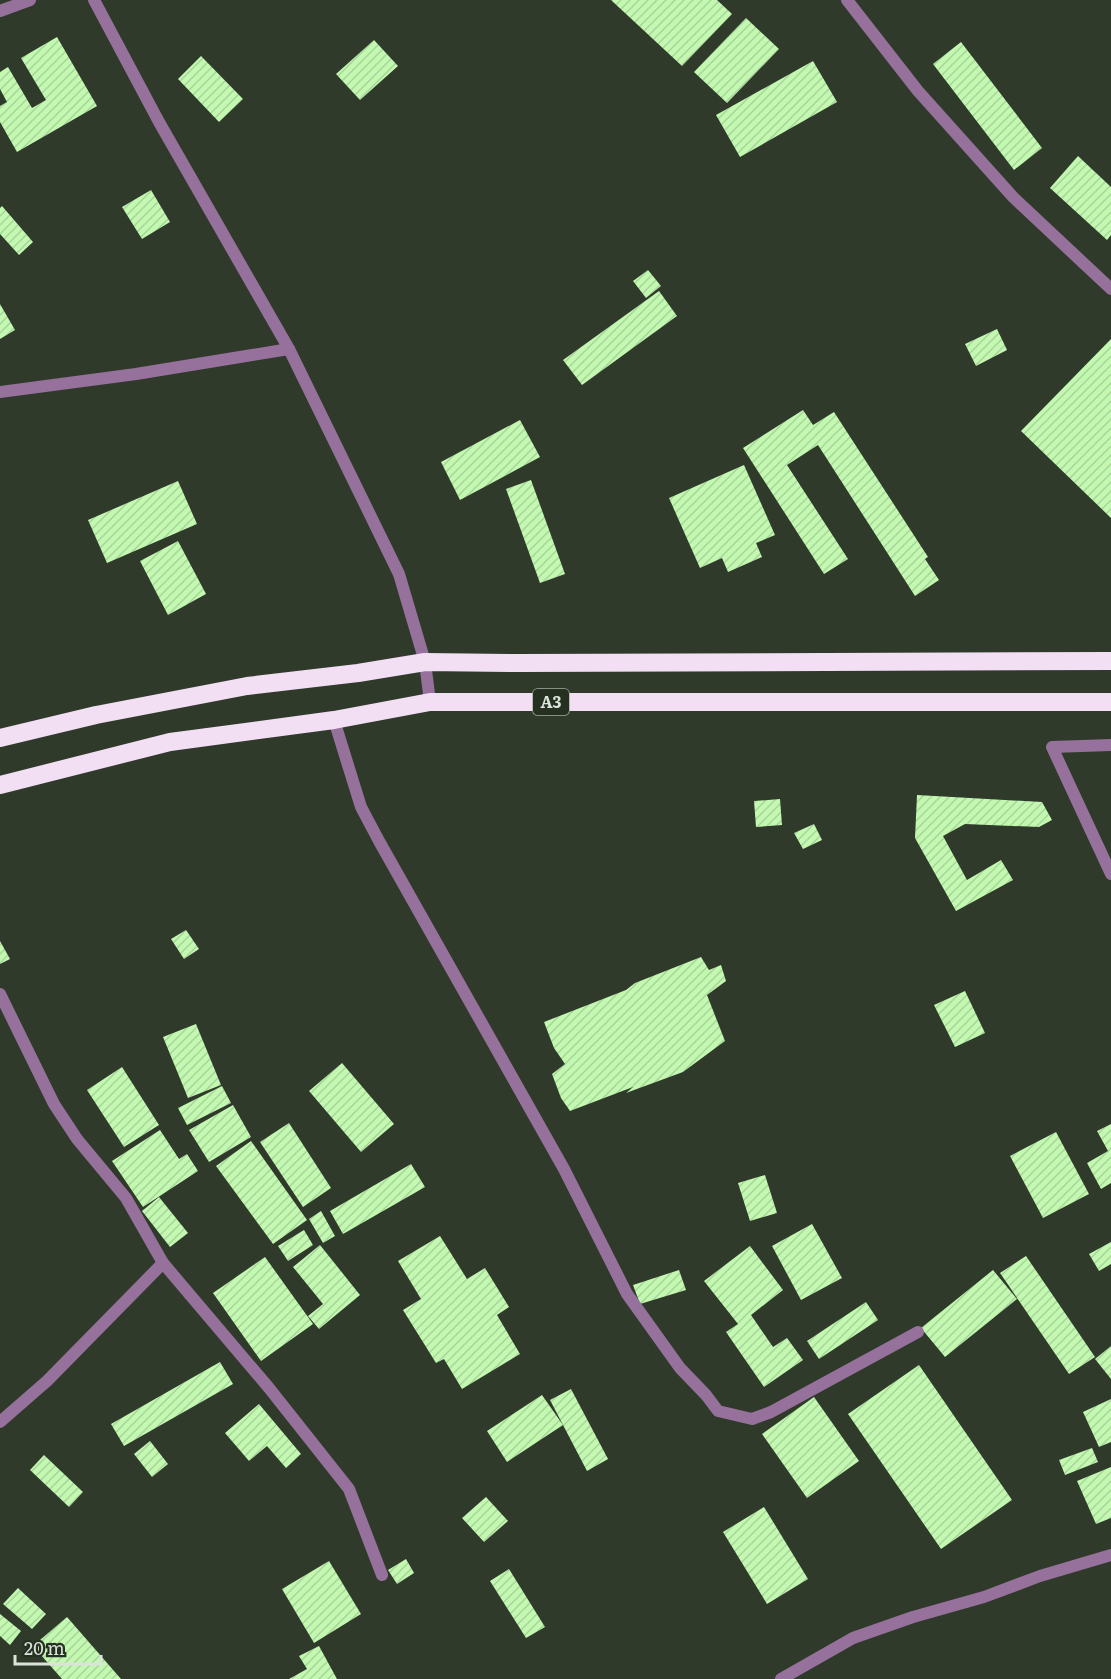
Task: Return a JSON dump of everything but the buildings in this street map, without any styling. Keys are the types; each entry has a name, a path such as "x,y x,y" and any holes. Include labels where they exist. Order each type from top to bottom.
{"highway":[{"name":"A3","path":"0,738 96,715 247,686 358,673 425,662 1111,661"},
{"name":"A3","path":"0,785 170,742 334,720 430,702 1111,702"}],"street":[{"path":"0,11 30,0"},
{"path":"94,0 159,122 289,349 399,574 425,662 430,702"},
{"path":"847,0 918,91 1013,198 1111,289"},
{"path":"0,392 136,374 289,349"},
{"path":"334,720 362,807 379,841 564,1169 627,1294 680,1368 718,1411 752,1419 771,1412 918,1332"},
{"path":"1111,745 1052,747 1111,874"},
{"path":"0,994 54,1104 76,1139 126,1198 163,1263 269,1388 349,1489 382,1575"},
{"path":"0,1422 47,1381 163,1263"},
{"path":"782,1679 853,1638 1111,1555"}]}
